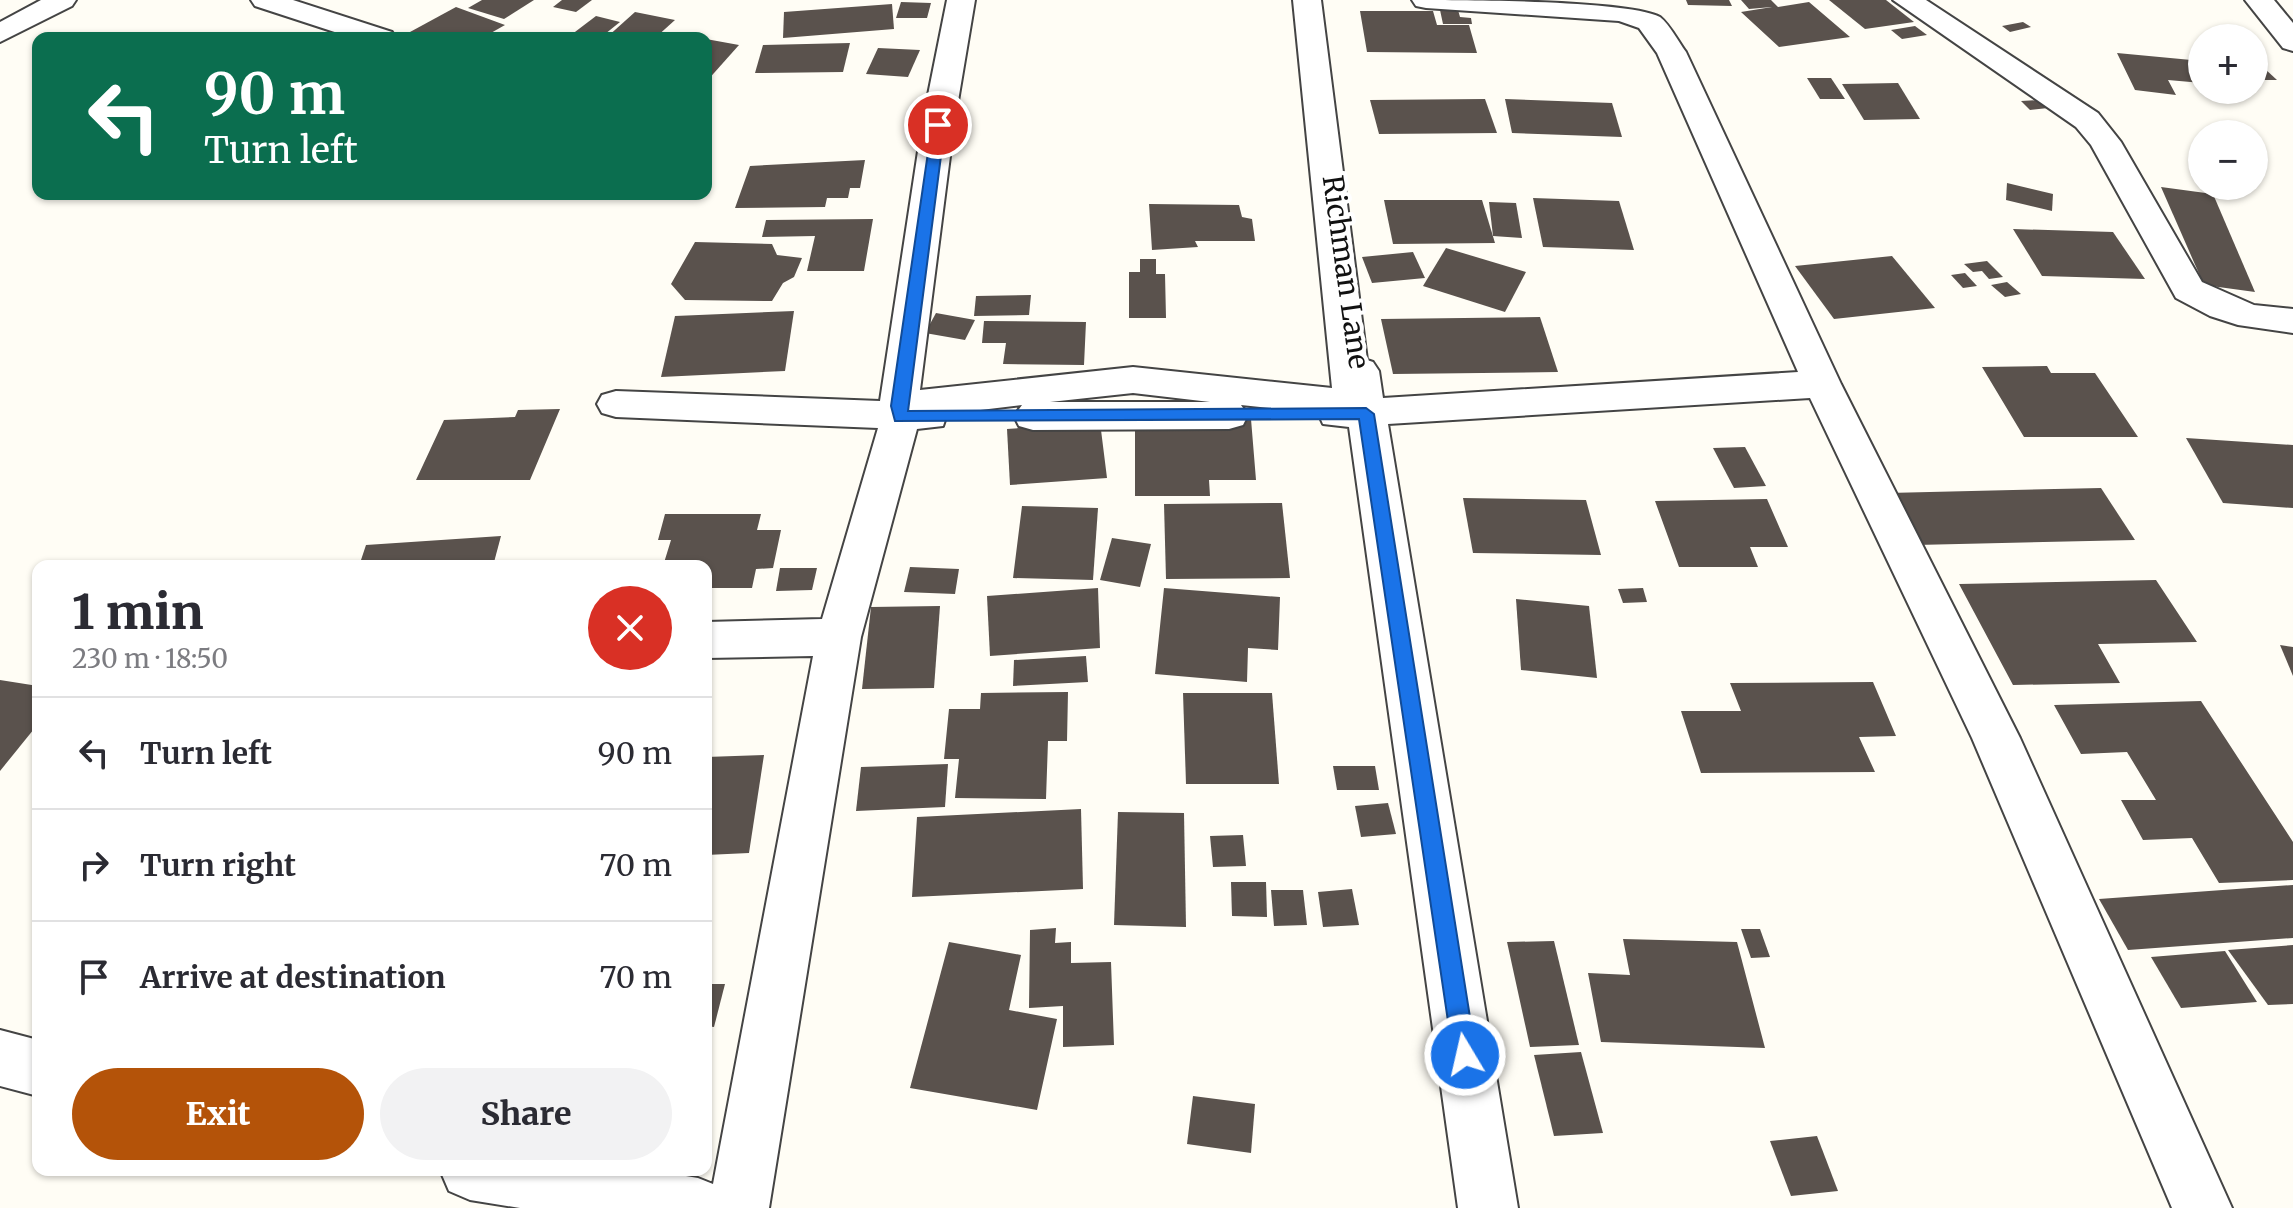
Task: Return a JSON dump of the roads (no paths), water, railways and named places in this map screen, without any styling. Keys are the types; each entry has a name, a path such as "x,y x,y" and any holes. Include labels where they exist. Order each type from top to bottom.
{"street":[{"path":"0,33 62,0"},
{"path":"265,0 364,32"},
{"path":"739,1208 839,637 900,411 938,125 961,0"},
{"path":"900,411 1133,380 1353,404 1307,0"},
{"name":"Richman Lane","path":"1307,0 1366,414 1488,1208"},
{"path":"1426,0 1623,13 1649,22 1671,52 1822,384 1996,738 2202,1208"},
{"path":"1907,0 2087,120 2105,142 2189,290 2223,308 2251,317 2293,321"},
{"path":"2259,0 2293,42"},
{"path":"616,404 900,411 1366,414 1822,384"},
{"path":"712,640 839,637"},
{"path":"0,1058 32,1066"},
{"path":"506,1176 698,1208"}]}
